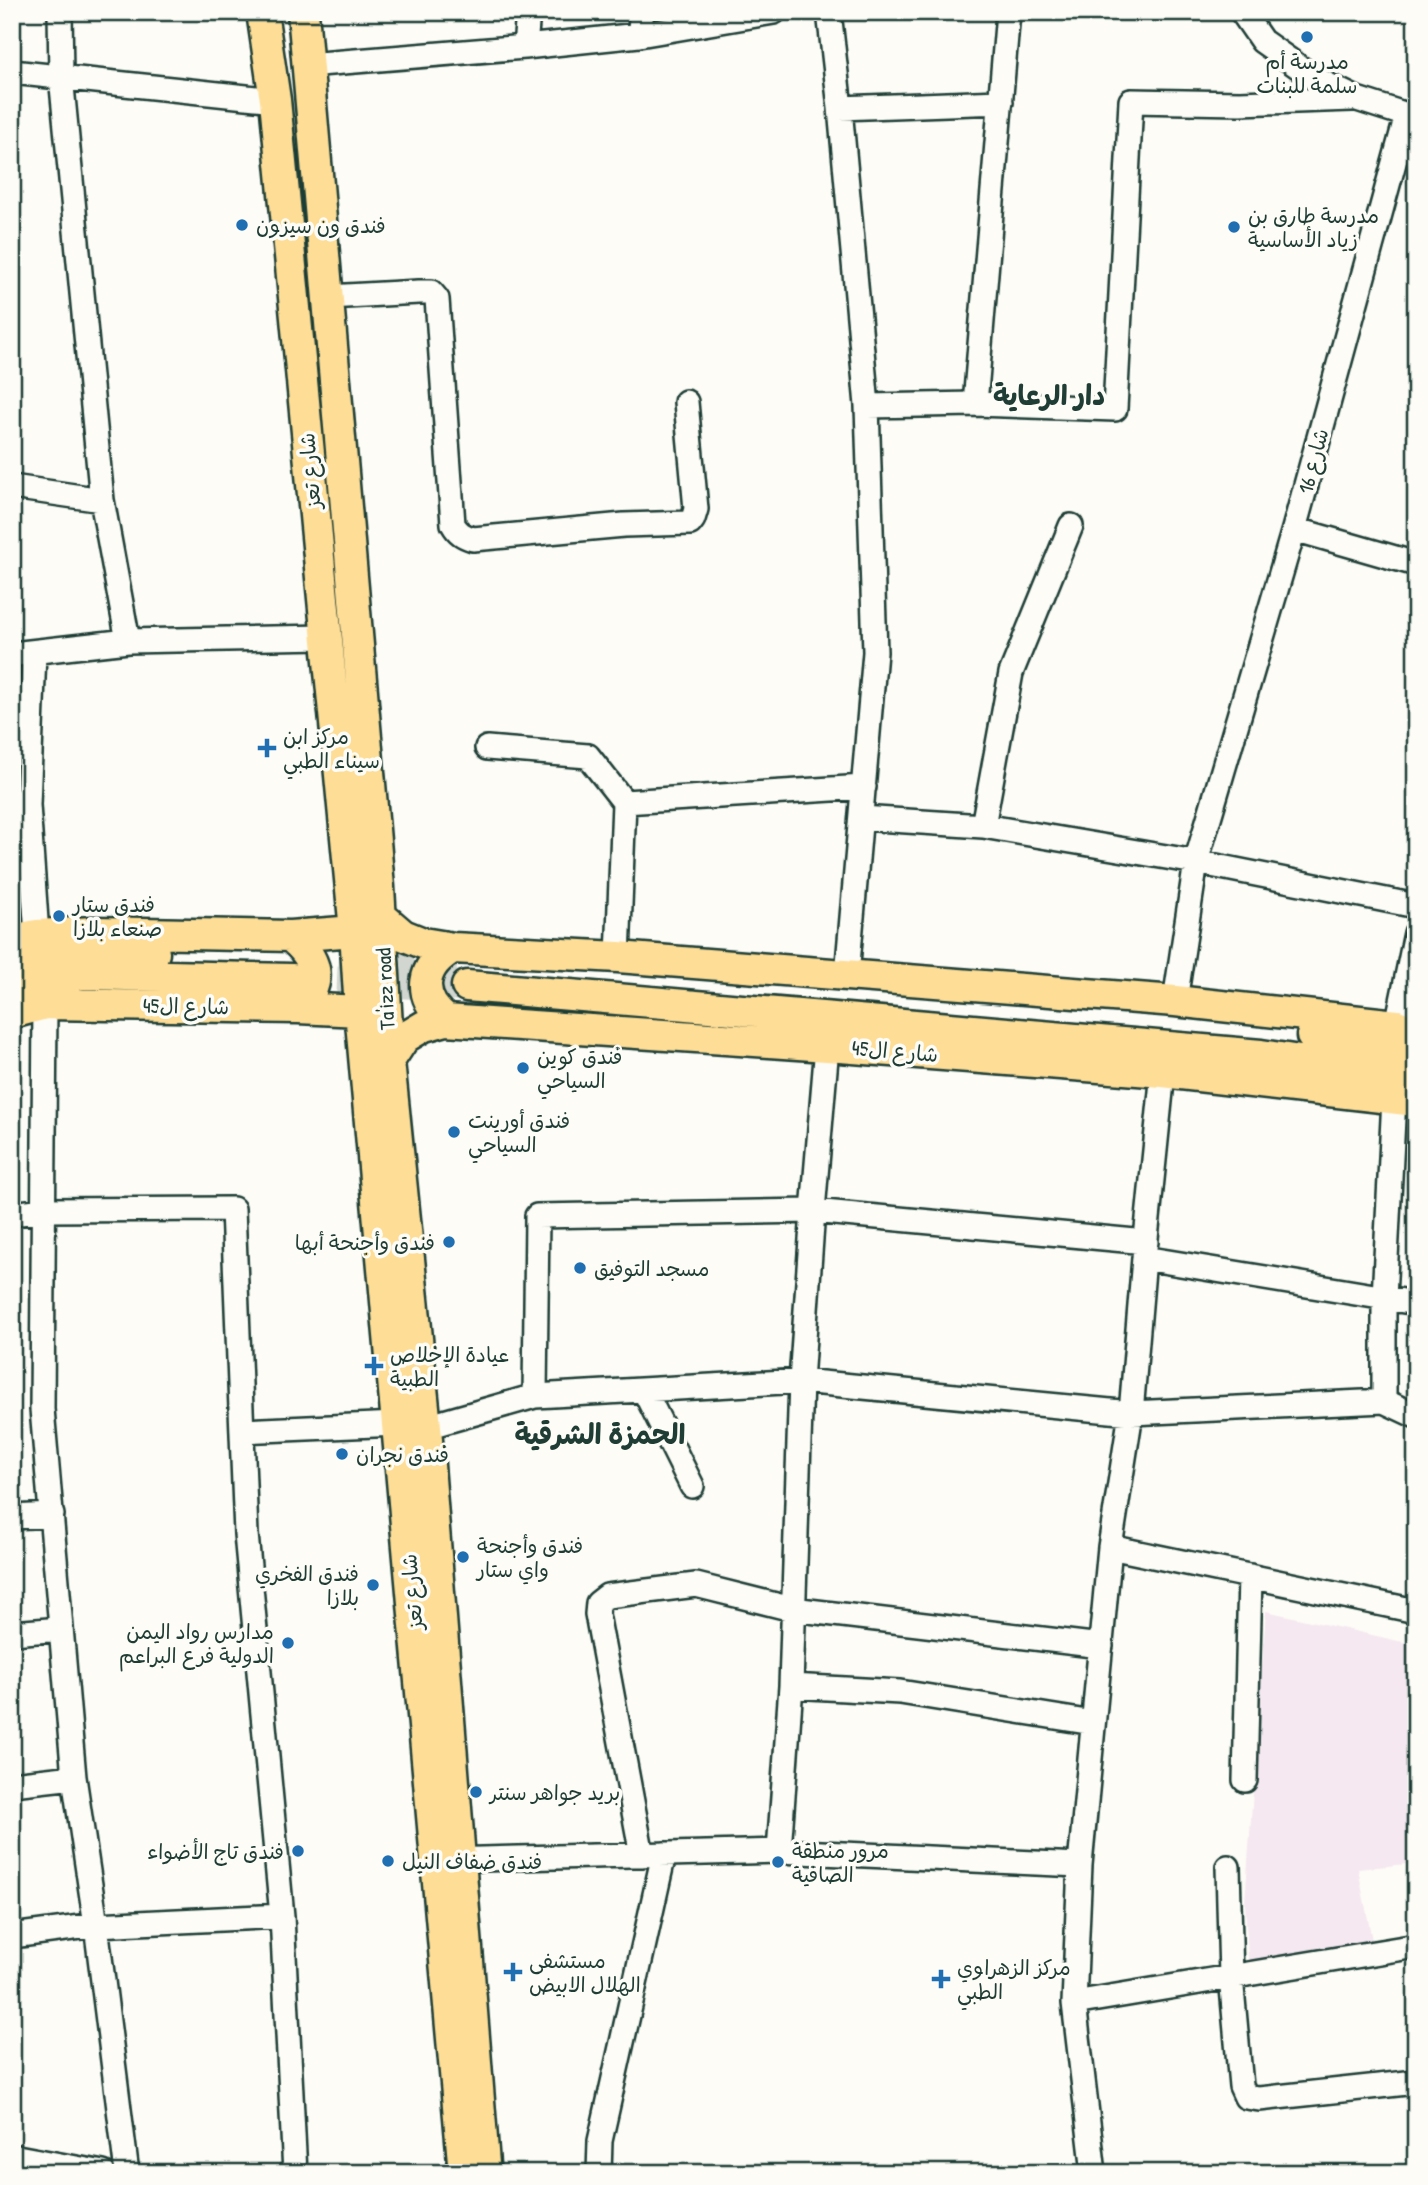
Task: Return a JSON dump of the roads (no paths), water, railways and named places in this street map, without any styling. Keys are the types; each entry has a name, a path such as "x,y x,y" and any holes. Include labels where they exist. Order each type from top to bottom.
{"main road":[{"name":"شارع تعز","path":"262,12 275,100 326,637 369,924"},
{"name":"شارع تعز","path":"303,12 328,297 369,924"},
{"name":"شارع ال45","path":"12,982 292,957 369,924 423,943 461,966 1261,1055 1408,1093"},
{"name":"Ta'izz road","path":"360,1011 369,924"},
{"name":"Ta'izz road","path":"369,924 389,1061"},
{"name":"شارع ال45","path":"25,937 94,932 292,957"},
{"path":"292,957 306,949 313,960 315,973 314,986 308,998 298,1008"},
{"name":"شارع ال45","path":"12,959 136,952 292,957"},
{"path":"446,1020 435,1011 428,997 426,982 430,968 439,956 461,966"},
{"name":"شارع ال45","path":"461,966 618,957 1175,1001 1406,1029"},
{"name":"شارع ال45","path":"461,966 1259,1028 1416,1050"},
{"name":"شارع ال45","path":"12,1013 45,1004 360,1011"},
{"name":"شارع تعز","path":"360,1011 397,1424 484,2173"},
{"name":"شارع ال45","path":"389,1061 404,1038 424,1026 446,1020 827,1046 1408,1093"},
{"name":"شارع تعز","path":"389,1061 426,1427 464,2173"}],"street":[{"path":"60,12 61,76 102,500 128,641"},
{"path":"525,47 528,12"},
{"path":"307,65 525,47 641,23 774,12"},
{"path":"829,12 867,406 875,652 847,975"},
{"path":"975,404 1008,12"},
{"name":"شارع 16","path":"1175,1001 1196,862 1413,111 1357,99 1316,79 1262,41 1242,12"},
{"path":"12,72 275,100"},
{"path":"867,406 975,404 1115,409 1131,101 1240,103 1357,99"},
{"path":"840,108 1001,102"},
{"path":"328,297 431,292 437,299 453,524 457,532 465,537 473,539 624,525 690,523 695,509 686,401"},
{"path":"12,487 102,500"},
{"path":"983,826 1011,673 1071,526"},
{"path":"1294,528 1416,564"},
{"path":"25,937 20,805 23,654 128,641 326,637"},
{"path":"487,748 588,756 624,802 618,957"},
{"path":"624,802 864,787"},
{"path":"861,818 983,826 1196,862 1416,906"},
{"path":"1406,1029 1416,933"},
{"path":"45,1004 42,1409 74,1777 96,1925 127,2173"},
{"path":"779,1851 791,1686 801,1381 827,1046"},
{"path":"1094,2173 1074,2003 1080,1865 1110,1547 1131,1413 1163,1072"},
{"path":"1384,1401 1384,1298 1408,1093"},
{"path":"12,1214 44,1210 233,1209 246,1534 282,1916 295,2173"},
{"path":"535,1396 537,1216 813,1211 1145,1250 1416,1303"},
{"path":"426,1427 535,1396 801,1381 1131,1413 1384,1401 1416,1416"},
{"path":"645,1390 692,1486"},
{"path":"242,1431 397,1424"},
{"path":"12,1517 52,1515"},
{"path":"1110,1547 1416,1611"},
{"path":"1245,1780 1250,1576"},
{"path":"598,2173 600,2141 653,1854 597,1614 598,1603 607,1597 696,1585 792,1609 1101,1646"},
{"path":"12,1633 61,1629"},
{"path":"791,1686 900,1692 1093,1723"},
{"path":"12,1784 74,1777"},
{"path":"448,1860 779,1851 1080,1865"},
{"path":"1228,1867 1231,1977 1241,2086 1246,2097 1259,2099 1416,2082"},
{"path":"12,1936 96,1925 282,1916"},
{"path":"1074,2003 1416,1946"},
{"path":"12,2156 103,2173"}],"tunnel":[{"path":"294,957 457,965"},
{"path":"292,979 467,986"}],"place":[{"name":"مدرسة أم سلمة للبنات","path":"1307,37"},
{"name":"فندق ون سيزون","path":"242,225"},
{"name":"مدرسة طارق بن زياد الأساسية","path":"1234,227"},
{"name":"مركز ابن سيناء الطبي","path":"267,748"},
{"name":"فندق ستار صنعاء بلازا","path":"59,916"},
{"name":"فندق كوين السياحي","path":"523,1068"},
{"name":"فندق أورينت السياحي","path":"454,1132"},
{"name":"فندق وأجنحة أبها","path":"449,1242"},
{"name":"مسجد التوفيق","path":"580,1268"},
{"name":"عيادة الإخلاص الطبية","path":"374,1366"},
{"name":"فندق نجران","path":"342,1454"},
{"name":"فندق وأجنحة واي ستار","path":"463,1557"},
{"name":"فندق الفخري بلازا","path":"373,1585"},
{"name":"مدارس رواد اليمن الدولية فرع البراعم","path":"288,1643"},
{"name":"بريد جواهر سنتر","path":"476,1792"},
{"name":"فندق تاج الأضواء","path":"298,1851"},
{"name":"فندق ضفاف النيل","path":"388,1861"},
{"name":"مرور منطقة الصافية","path":"778,1862"},
{"name":"مستشفى الهلال الابيض","path":"513,1972"},
{"name":"مركز الزهراوي الطبي","path":"941,1979"}],"district":[{"name":"دار الرعاية","path":"1049,395"},
{"name":"الحمزة الشرقية","path":"600,1434"}]}
